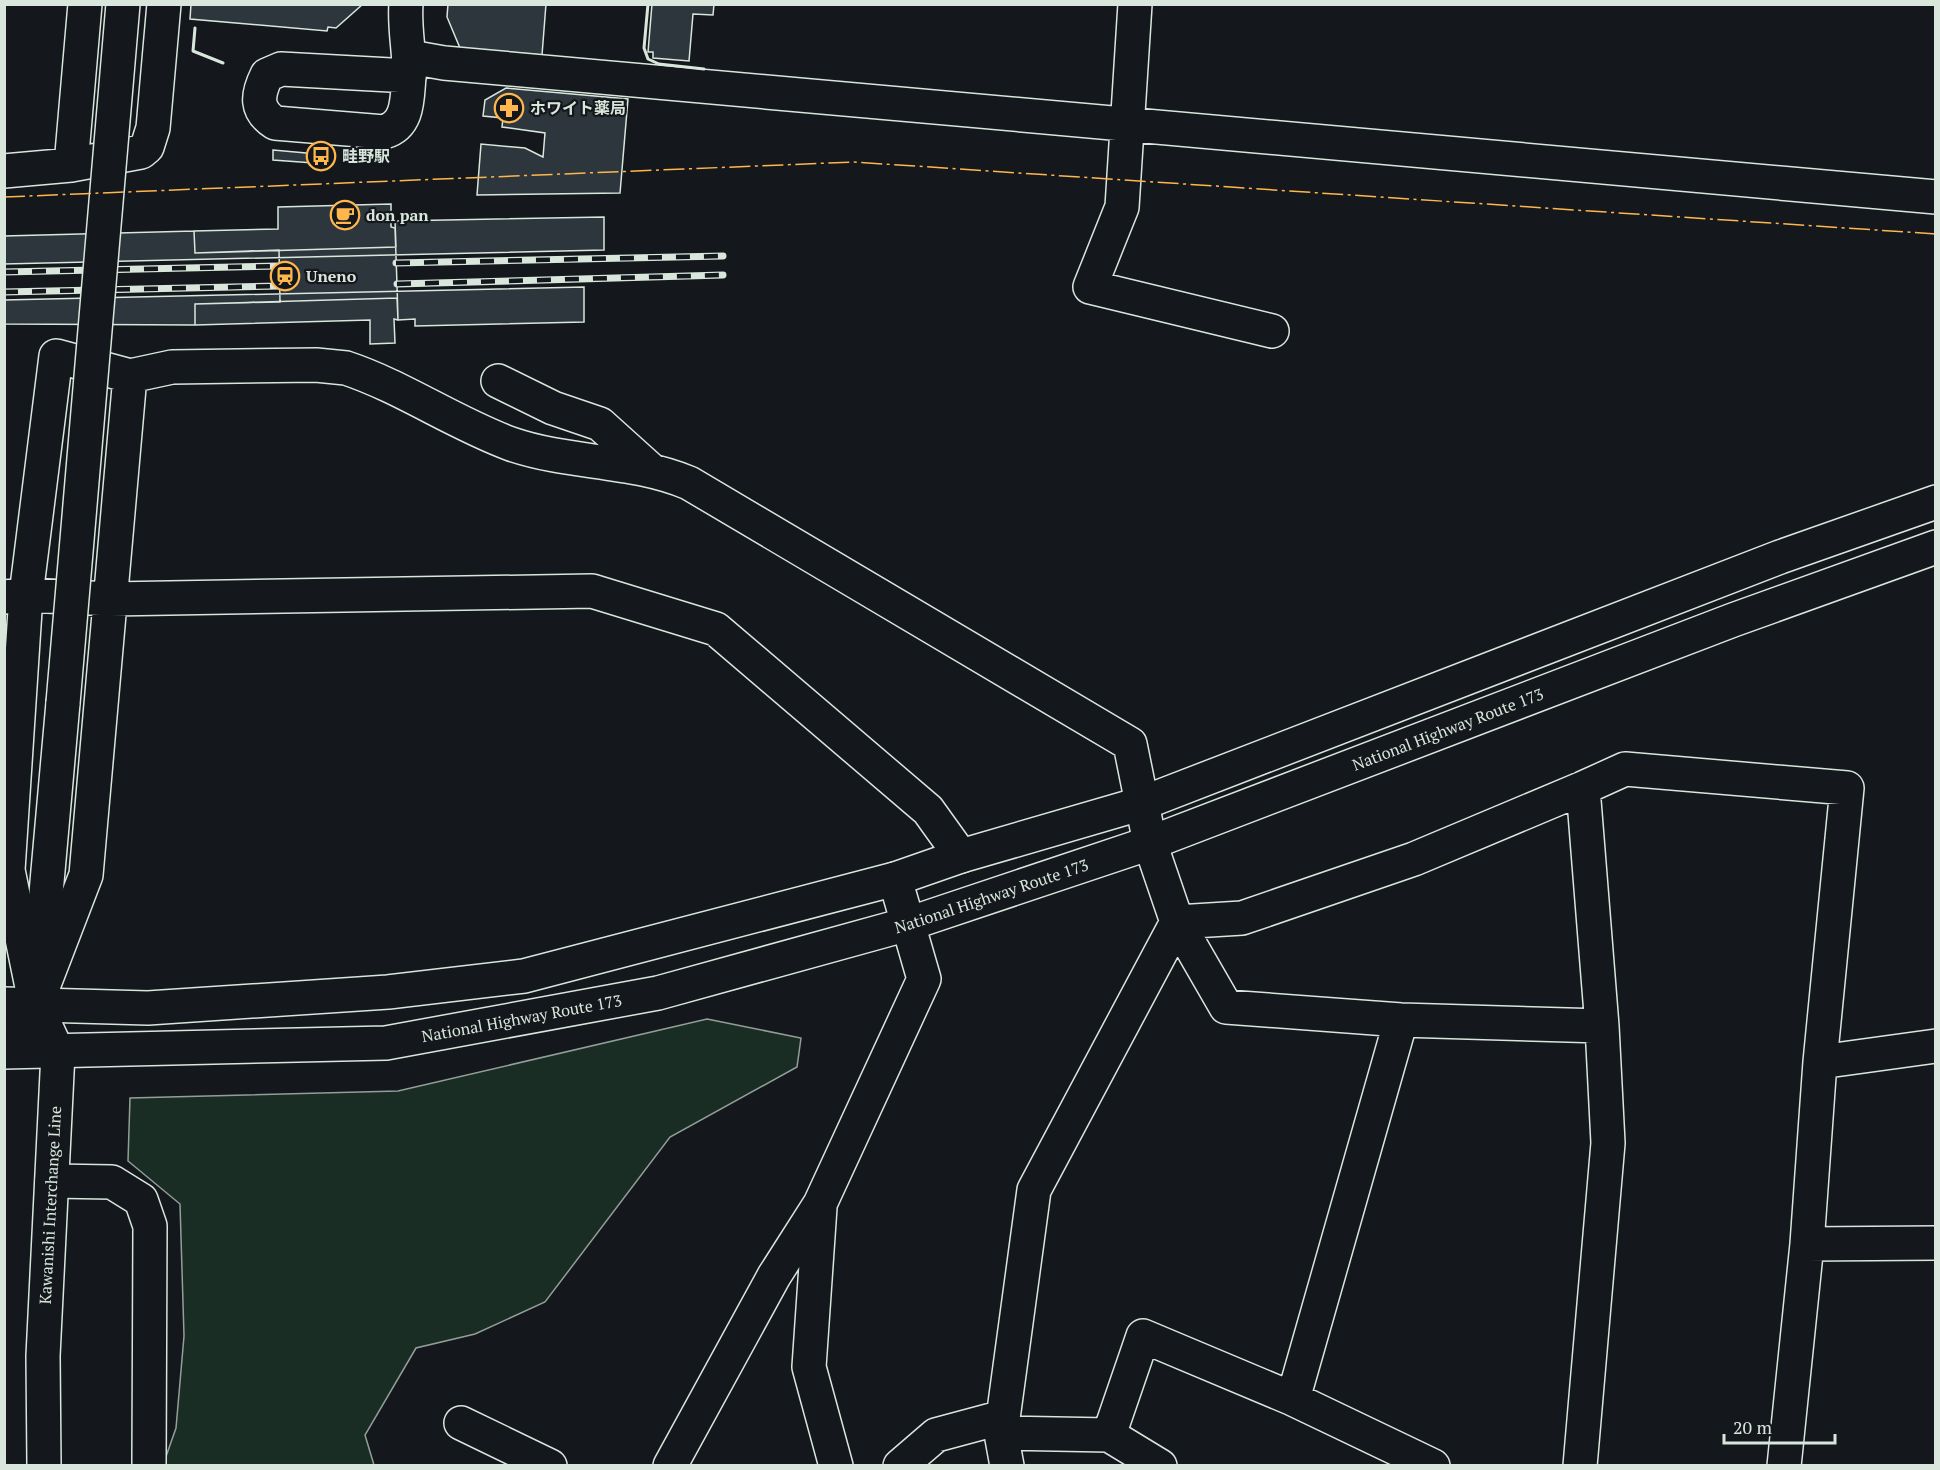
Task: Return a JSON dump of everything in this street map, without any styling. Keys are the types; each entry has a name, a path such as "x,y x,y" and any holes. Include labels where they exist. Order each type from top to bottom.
{"main road":[{"path":"71,165 85,4"},
{"path":"20,1004 63,703 123,4"},
{"path":"4,171 71,165 141,152 147,147 153,128 164,4"},
{"path":"406,4 404,28 409,67 406,107 401,121 392,129 384,132 275,123 266,117 259,106 260,90 267,75 281,69 409,67 444,63 1935,197"},
{"path":"1135,4 1125,126 1122,207 1090,286 1272,331"},
{"name":"Kawanishi Interchange Line","path":"44,1466 43,1356 58,1053 20,1004 8,870 15,596 56,356 130,376"},
{"path":"4,1052 20,1004 86,875 130,376 172,367 316,365 345,368 511,444 561,457 651,470 689,483 1130,744 1150,843 1177,922 1226,1006 1401,1020 1602,1026"},
{"path":"498,381 553,408 600,424 651,470"},
{"path":"20,1004 148,1008 388,993 524,976 895,879 961,856 1143,803 1780,557 1935,502"},
{"name":"National Highway Route 173","path":"4,1052 58,1053 386,1043 658,993 908,924 1150,843 1733,620 1935,547"},
{"path":"15,596 111,599 592,591 716,629 928,810 961,856"},
{"path":"1177,922 1242,918 1414,859 1625,769 1847,788 1820,1062 1807,1244 1784,1466"},
{"path":"1580,1466 1608,1143 1602,1026 1583,788"},
{"path":"670,1466 774,1276 820,1204 924,979 895,879"},
{"path":"1007,1466 1002,1425 1034,1190 1177,922"},
{"path":"1293,1399 1401,1020"},
{"path":"1820,1062 1935,1046"},
{"path":"52,1181 112,1182 141,1200 150,1226 149,1466"},
{"path":"820,1204 809,1367 836,1466"},
{"path":"1807,1244 1935,1243"},
{"path":"1109,1435 1143,1336 1293,1399 1433,1466"},
{"path":"461,1423 550,1466"},
{"path":"900,1466 936,1435 1002,1425 1109,1435 1160,1466"}],"green space":[{"path":"707,1019 801,1038 797,1067 670,1137 545,1302 475,1334 416,1348 365,1435 374,1465 163,1465 176,1428 184,1336 180,1204 128,1161 130,1098 398,1091"}],"building":[{"path":"191,4 363,4 336,28 328,27 327,31 190,19"},
{"path":"448,4 546,4 542,55 460,48 447,17"},
{"path":"652,4 714,4 713,15 693,14 689,61 653,58 653,52 648,52"},
{"path":"506,88 628,99 620,193 477,195 481,144 525,148 543,157 545,133 502,127 503,118 483,116 485,100"},
{"path":"273,150 328,155 327,164 273,160"},
{"path":"391,204 391,227 395,228 397,284 398,320 394,319 395,343 370,344 370,320 195,325 195,304 280,302 279,250 195,253 194,231 278,229 278,207"},
{"path":"604,217 604,250 4,264 4,236 194,231 195,253 396,247 395,221"},
{"path":"584,287 584,322 415,326 415,319 398,320 397,298 195,304 195,325 4,324 4,300"}],"railway":[{"path":"396,263 723,256"},
{"path":"4,272 279,266"},
{"path":"397,284 723,275"},
{"path":"4,292 280,286"}],"wall":[{"path":"648,4 644,48 648,59 659,64 704,69"},
{"path":"195,28 193,51 223,63"}],"power":[{"path":"4,197 854,162 1936,234"}],"place":[{"name":"ホワイト薬局","path":"509,108"},
{"name":"畦野駅","path":"321,156"},
{"name":"don pan","path":"345,215"},
{"name":"Uneno","path":"285,276"}]}
